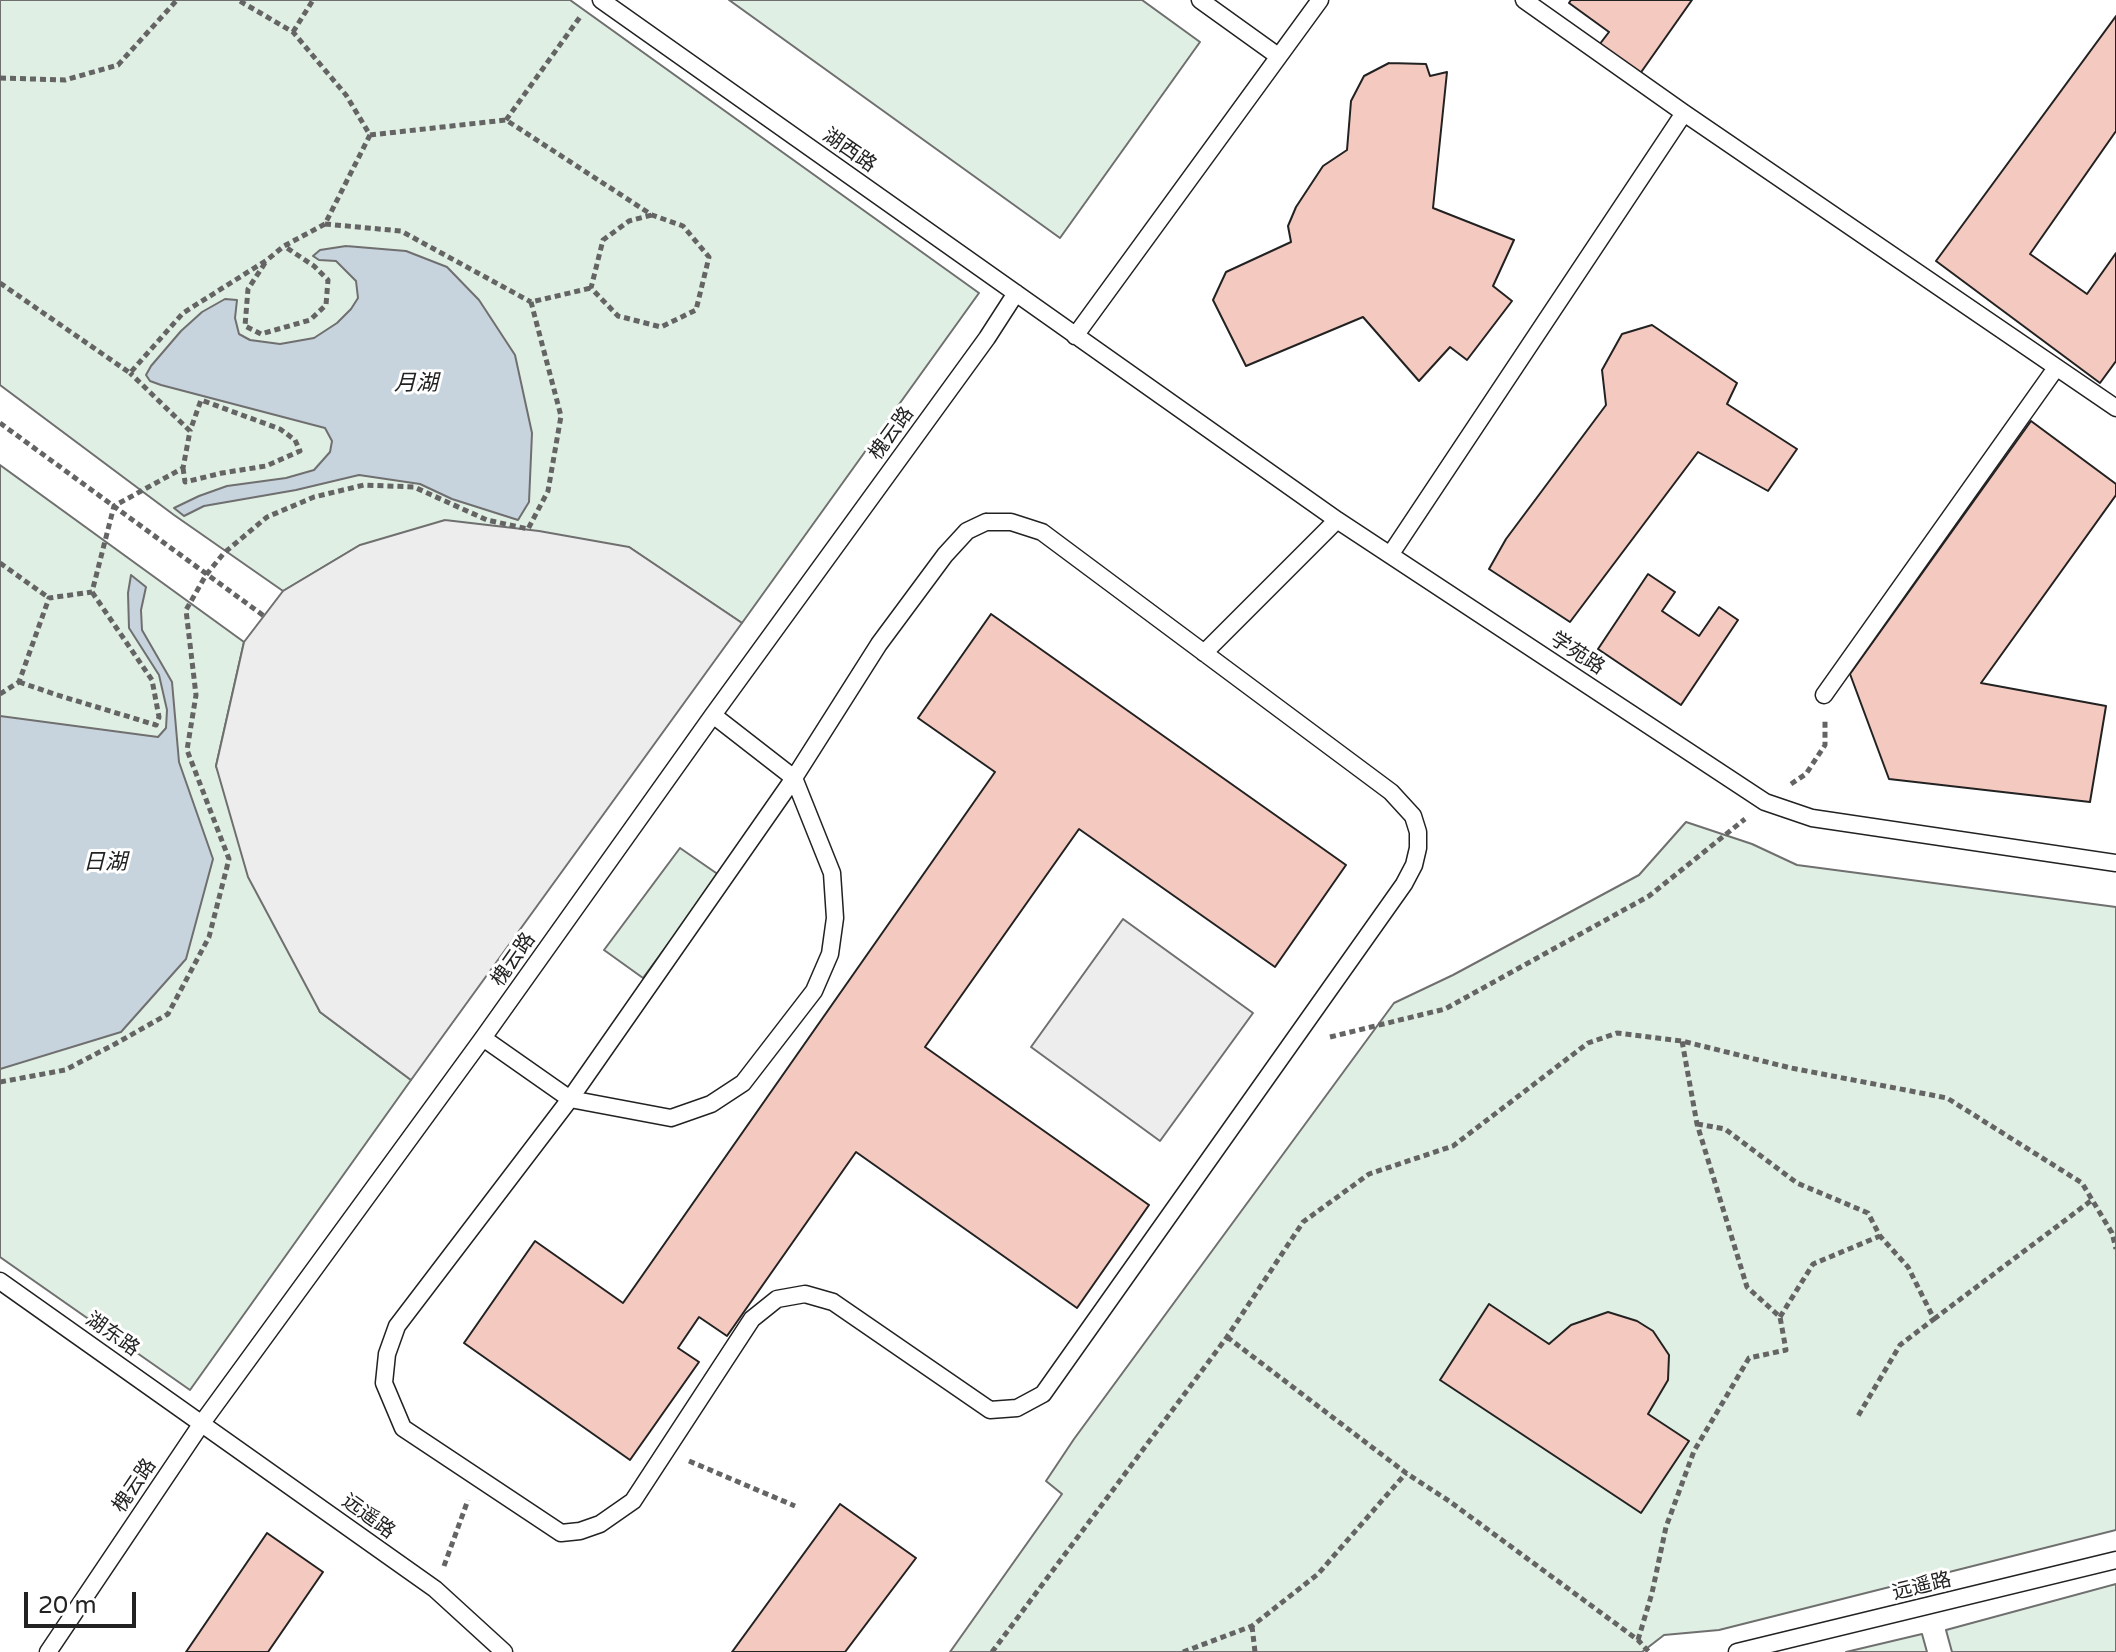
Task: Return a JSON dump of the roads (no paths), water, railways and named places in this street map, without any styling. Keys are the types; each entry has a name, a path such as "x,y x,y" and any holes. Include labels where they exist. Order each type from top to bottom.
{"lane":[{"name":"湖西路","path":"601,0 1075,336"},
{"path":"1200,0 1278,56"},
{"path":"1075,336 1320,0"},
{"path":"1524,0 2116,408"},
{"path":"1390,555 1684,113"},
{"name":"槐云路","path":"48,1652 202,1423 483,1038 987,338 1016,293"},
{"name":"学苑路","path":"1075,336 1337,520 1765,802 1812,818 2116,863"},
{"path":"1824,695 2056,368"},
{"path":"1204,653 1337,520"},
{"path":"986,522 1011,522 1042,532 1391,792 1413,816 1418,832 1418,848 1414,865 1404,884 1043,1394 1017,1408 990,1410 833,1302 805,1294 777,1299 752,1319 633,1501 600,1524 561,1533 403,1428 384,1383 387,1354 397,1326 570,1099 794,778 879,644 945,555 967,531 986,522"},
{"path":"483,1038 570,1099 671,1118 711,1104 743,1083 814,991 830,954 835,918 832,873 794,778 713,715"},
{"name":"湖东路","path":"0,1281 202,1423"},
{"name":"远遥路","path":"202,1423 435,1589 504,1652"},
{"name":"远遥路","path":"1737,1652 2116,1560"}],"water":[{"name":"月湖","path":"346,246 406,251 447,267 479,300 515,355 532,433 529,502 518,520 452,499 420,484 359,475 204,506 184,516 174,508 227,486 286,478 314,470 330,452 332,441 325,428 161,385 150,381 146,375 181,331 202,312 225,299 237,300 235,318 239,334 250,340 280,344 314,338 337,323 358,298 356,281 336,261 319,260 313,256 320,250"},
{"name":"日湖","path":"131,575 146,587 141,610 142,630 172,682 179,762 213,859 186,959 121,1032 0,1069 0,716 158,737 166,728 167,710 159,675 129,628"}]}
